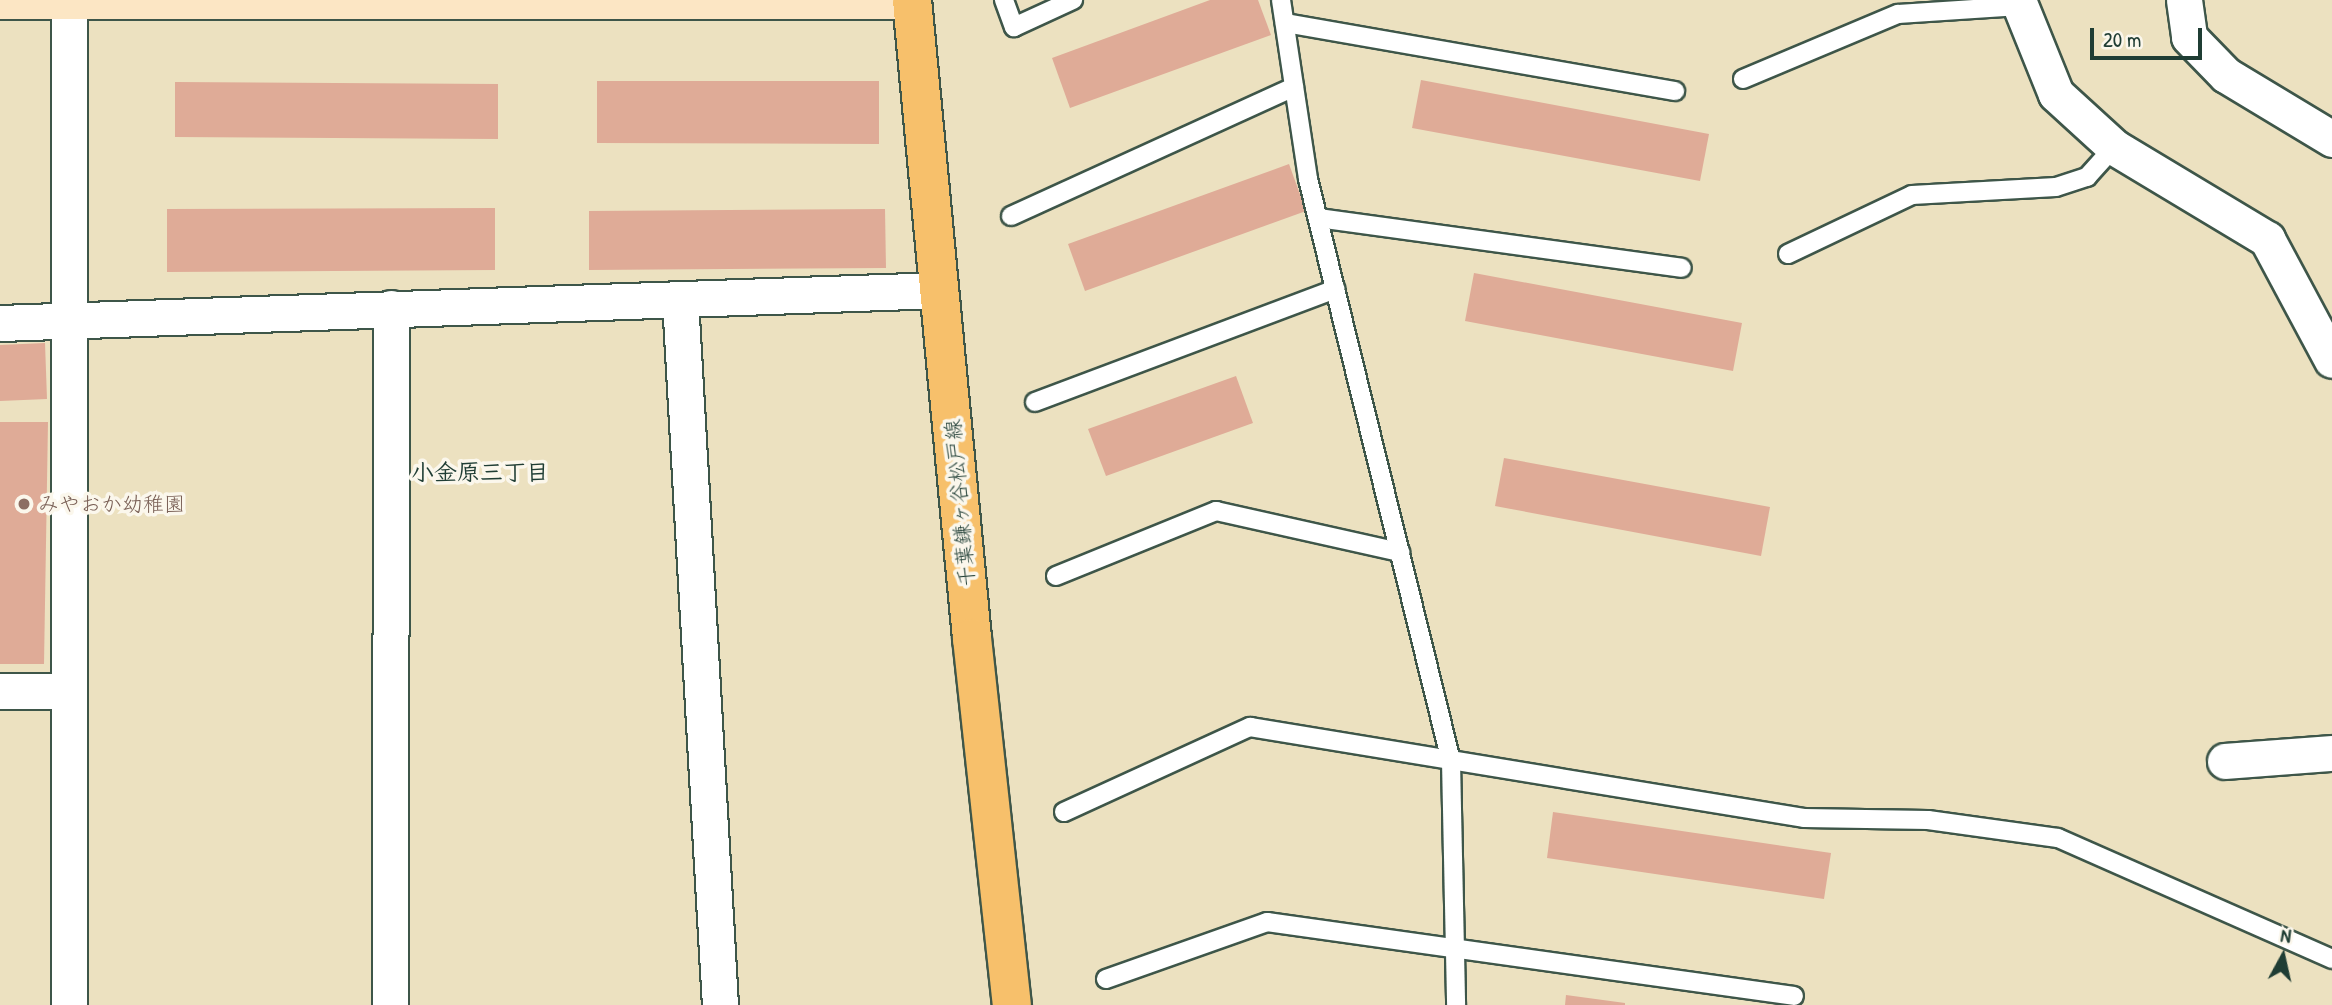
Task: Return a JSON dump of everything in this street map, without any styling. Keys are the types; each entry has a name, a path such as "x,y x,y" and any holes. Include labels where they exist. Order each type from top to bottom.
{"main road":[{"name":"千葉鎌ヶ谷松戸線","path":"912,0 1012,1005"}],"street":[{"path":"0,0 899,0"},
{"path":"2184,0 2189,37 2226,75 2330,134"},
{"path":"69,1 69,1005"},
{"path":"2019,3 2056,94 2114,147 2267,239 2332,360"},
{"path":"0,323 940,290"},
{"path":"680,299 720,1005"},
{"path":"390,1005 391,308"},
{"path":"0,691 68,691"},
{"path":"2225,761 2332,753"}],"lane":[{"path":"1003,0 1014,27 1073,0"},
{"path":"1281,0 1318,218 1451,761 1457,949 1456,1005"},
{"path":"1743,79 1898,14 2019,3"},
{"path":"1284,23 1675,91"},
{"path":"1011,216 1294,87"},
{"path":"1787,254 1912,195 2056,187 2087,177 2114,147"},
{"path":"1318,218 1682,268"},
{"path":"1035,402 1335,289"},
{"path":"1056,576 1216,511 1400,552"},
{"path":"1063,812 1250,727 1804,818 1928,820 2058,838 2332,959"},
{"path":"1106,979 1267,922 1794,996"}],"building":[{"path":"1210,0 1258,0 1271,35 1070,108 1052,58"},
{"path":"1421,80 1709,134 1700,181 1412,128"},
{"path":"597,81 879,81 879,144 597,143"},
{"path":"175,82 498,84 498,139 175,137"},
{"path":"1289,164 1306,211 1085,291 1068,244"},
{"path":"495,208 495,270 167,272 167,209"},
{"path":"885,209 886,268 589,270 589,211"},
{"path":"1474,273 1742,323 1733,371 1465,321"},
{"path":"45,343 47,399 0,401 0,345"},
{"path":"1236,376 1253,423 1106,476 1088,429"},
{"name":"みやおか幼稚園","path":"0,422 48,422 44,664 0,664"},
{"path":"1504,458 1770,507 1761,556 1495,506"},
{"path":"1553,812 1831,853 1824,899 1547,858"},
{"path":"1566,995 1625,1003 1625,1005 1565,1005"}],"place":[{"name":"みやおか幼稚園","path":"24,504"}],"district":[{"name":"小金原三丁目","path":"480,472"}]}
